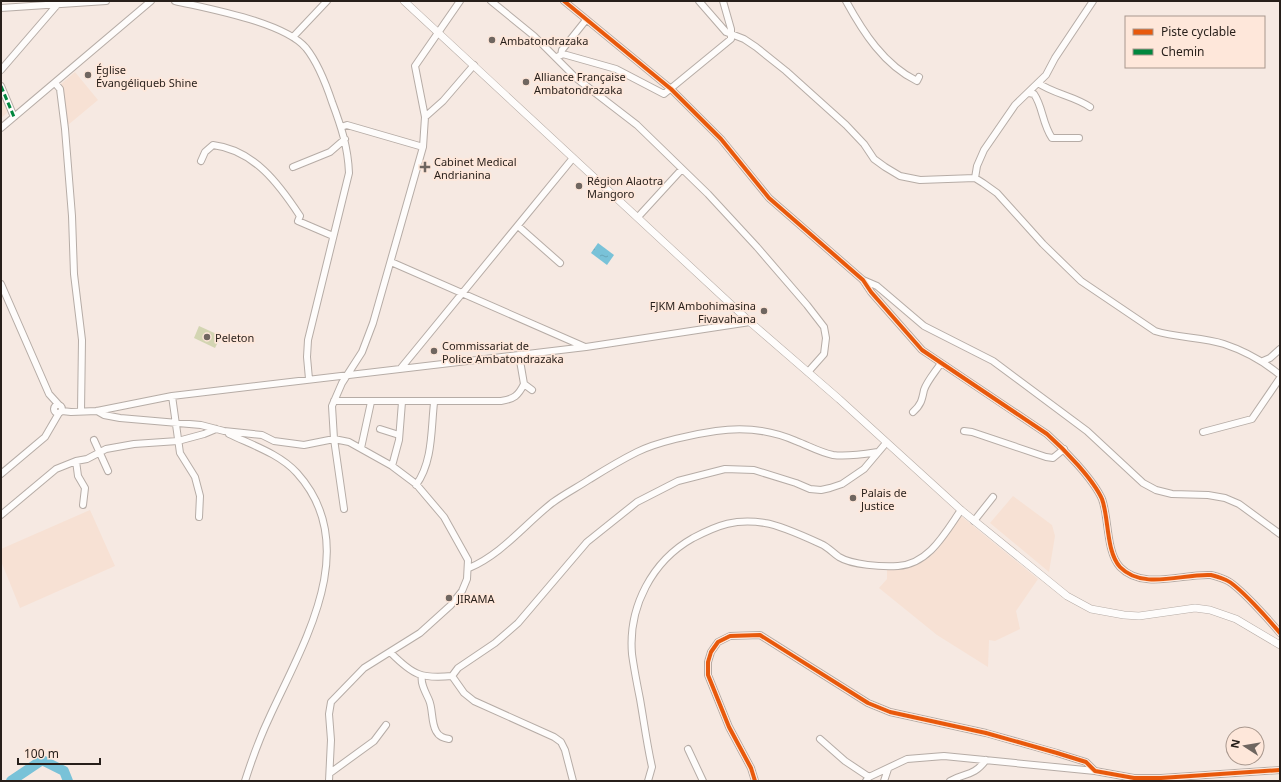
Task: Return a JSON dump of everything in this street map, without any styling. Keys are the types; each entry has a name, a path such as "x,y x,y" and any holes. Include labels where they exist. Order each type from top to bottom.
{"main road":[{"path":"404,1 750,322 808,372 961,510 1067,596 1090,609 1138,616 1195,608 1210,610 1236,619 1280,645"}],"street":[{"path":"1,8 106,1"},
{"path":"1,128 151,1"},
{"path":"175,1 189,3 279,28 306,48 326,84 345,139 349,173 308,340 307,357 309,379"},
{"path":"293,37 327,1"},
{"path":"344,509 334,439 332,411 334,401 362,352 375,316 423,147 426,117 415,66 460,1"},
{"path":"492,1 559,56 576,78 637,126 708,194 757,247 824,327 826,338 824,354 808,372"},
{"path":"564,1 671,89 721,139 769,198 863,280 871,292 922,350 1047,434 1064,449 1096,489 1102,499 1110,543 1120,566 1134,576 1174,579 1212,575 1228,581 1280,633"},
{"path":"699,1 726,32 756,47 786,71 846,125 864,144 874,159 885,167 900,176 920,180 975,178 997,193 1043,244 1081,281 1155,331 1168,335 1223,344 1262,360 1280,377 1252,419 1203,432"},
{"path":"559,56 616,69 664,94 726,44 732,34 723,1"},
{"path":"846,1 869,40 906,76 917,82 919,77"},
{"path":"975,178 977,166 984,150 1015,105 1046,75 1055,58 1093,1"},
{"path":"1,70 62,4"},
{"path":"559,56 562,50 586,20"},
{"path":"426,117 443,101 474,65"},
{"path":"55,83 60,89 66,129 74,274 82,340 82,412"},
{"path":"1038,83 1046,89 1084,103 1090,107"},
{"path":"1,86 14,117"},
{"path":"1029,93 1034,94 1038,99 1043,121 1052,138 1079,138"},
{"path":"341,127 347,125 423,147"},
{"path":"293,167 330,152 345,139"},
{"path":"201,161 208,148 213,144 240,152 270,174 282,188 300,216 298,220 333,236"},
{"path":"401,368 573,158"},
{"path":"638,218 682,169"},
{"path":"518,226 560,263"},
{"path":"391,262 586,347"},
{"path":"863,280 877,286 924,326 993,361 1087,431 1142,483 1156,490 1172,494 1208,495 1225,498 1239,504 1280,534"},
{"path":"1,284 49,394 59,409 71,412 97,411 172,396 586,347 750,322"},
{"path":"1262,360 1270,358 1280,349"},
{"path":"334,401 434,403 502,401 514,399 520,393 524,384 519,355"},
{"path":"913,412 919,407 924,398 924,390 941,363"},
{"path":"524,384 532,390"},
{"path":"172,396 180,453 195,478 200,496 199,517"},
{"path":"361,448 372,402"},
{"path":"392,466 402,402"},
{"path":"416,485 425,472 428,462 434,403"},
{"path":"1,474 36,447 45,437 54,424 59,409"},
{"path":"97,411 104,415 120,418 201,425 224,431 262,435 274,441 304,445 334,439 349,442 392,466 416,485 444,517 468,560 469,568 462,591 451,605 420,633 391,653 364,668 331,702 329,714 331,740 329,781"},
{"path":"1,515 56,469 76,461 87,459 106,449 134,444 178,441 216,429"},
{"path":"380,429 398,435"},
{"path":"469,568 483,562 503,547 551,504 573,488 638,451 657,445 718,430 747,429 769,432 796,441 817,451 835,455 878,452"},
{"path":"224,431 275,455 297,473 322,510 327,537 323,589 305,641 269,718 245,781"},
{"path":"964,431 972,432 1046,457 1053,458 1064,449"},
{"path":"94,440 108,471"},
{"path":"452,676 458,668 495,643 518,623 587,542 637,502 678,482 725,469 754,470 810,489 821,490 842,484 864,469 886,443"},
{"path":"76,461 78,476 85,488 83,505"},
{"path":"974,520 993,497"},
{"path":"648,781 652,767 632,654 633,625 640,597 659,565 681,545 720,524 751,521 767,523 820,544 839,557 854,563 898,566 912,562 926,554 937,544 961,510"},
{"path":"755,781 751,768 729,727 708,675 708,662 711,652 718,642 730,636 760,635 862,700 890,712 986,733 1057,753 1086,762 1095,771"},
{"path":"391,653 405,666 422,676 452,676"},
{"path":"422,676 421,679 429,698 434,718 435,730 440,736 449,739"},
{"path":"452,676 464,692 474,701 554,737 561,742 573,781"},
{"path":"330,773 374,742 386,724"},
{"path":"820,739 868,779 907,759 944,756 1095,771 1134,778 1162,778 1280,770"},
{"path":"688,749 703,781"},
{"path":"950,781 974,772 979,769 986,760"},
{"path":"884,781 888,769"}],"shaded area":[{"path":"75,72 98,100 68,125 60,85"},
{"path":"1,94 7,113 1,118"},
{"path":"1013,496 1052,525 1055,536 1049,572 990,523"},
{"path":"90,510 115,566 20,608 1,561 1,549"},
{"path":"961,516 1038,579 1016,611 1020,629 995,641 989,640 988,667 937,635 879,588 887,579 887,569 913,566 927,559 937,550"}],"green space":[{"name":"Peleton","path":"199,326 221,336 215,348 194,338"}],"water":[{"path":"598,243 614,255 607,265 591,253"}],"waterway":[{"path":"11,781 42,760 64,771 68,781"}],"marked path":[{"path":"1,86 14,117"}],"cycle path":[{"path":"564,1 671,89 721,139 769,198 863,280 871,292 922,350 1047,434 1062,448 1078,465 1098,491 1102,499 1112,553 1115,561 1120,567 1129,574 1152,580 1200,575 1217,576 1231,583 1246,596 1280,633"},
{"path":"755,781 751,768 729,727 708,675 708,662 711,652 718,642 730,636 760,635 868,703 890,712 986,733 1057,753 1086,762 1095,771 1134,778 1161,778 1280,770"}],"place":[{"name":"Ambatondrazaka","path":"492,40"},
{"name":"Église Évangéliqueb Shine","path":"88,75"},
{"name":"Alliance Française Ambatondrazaka","path":"526,82"},
{"name":"Cabinet Medical Andrianina","path":"425,167"},
{"name":"Région Alaotra Mangoro","path":"579,186"},
{"name":"FJKM Ambohimasina Fivavahana","path":"764,311"},
{"name":"Peleton","path":"207,337"},
{"name":"Commissariat de Police Ambatondrazaka","path":"434,351"},
{"name":"Palais de Justice","path":"853,498"},
{"name":"JIRAMA","path":"449,598"}]}
